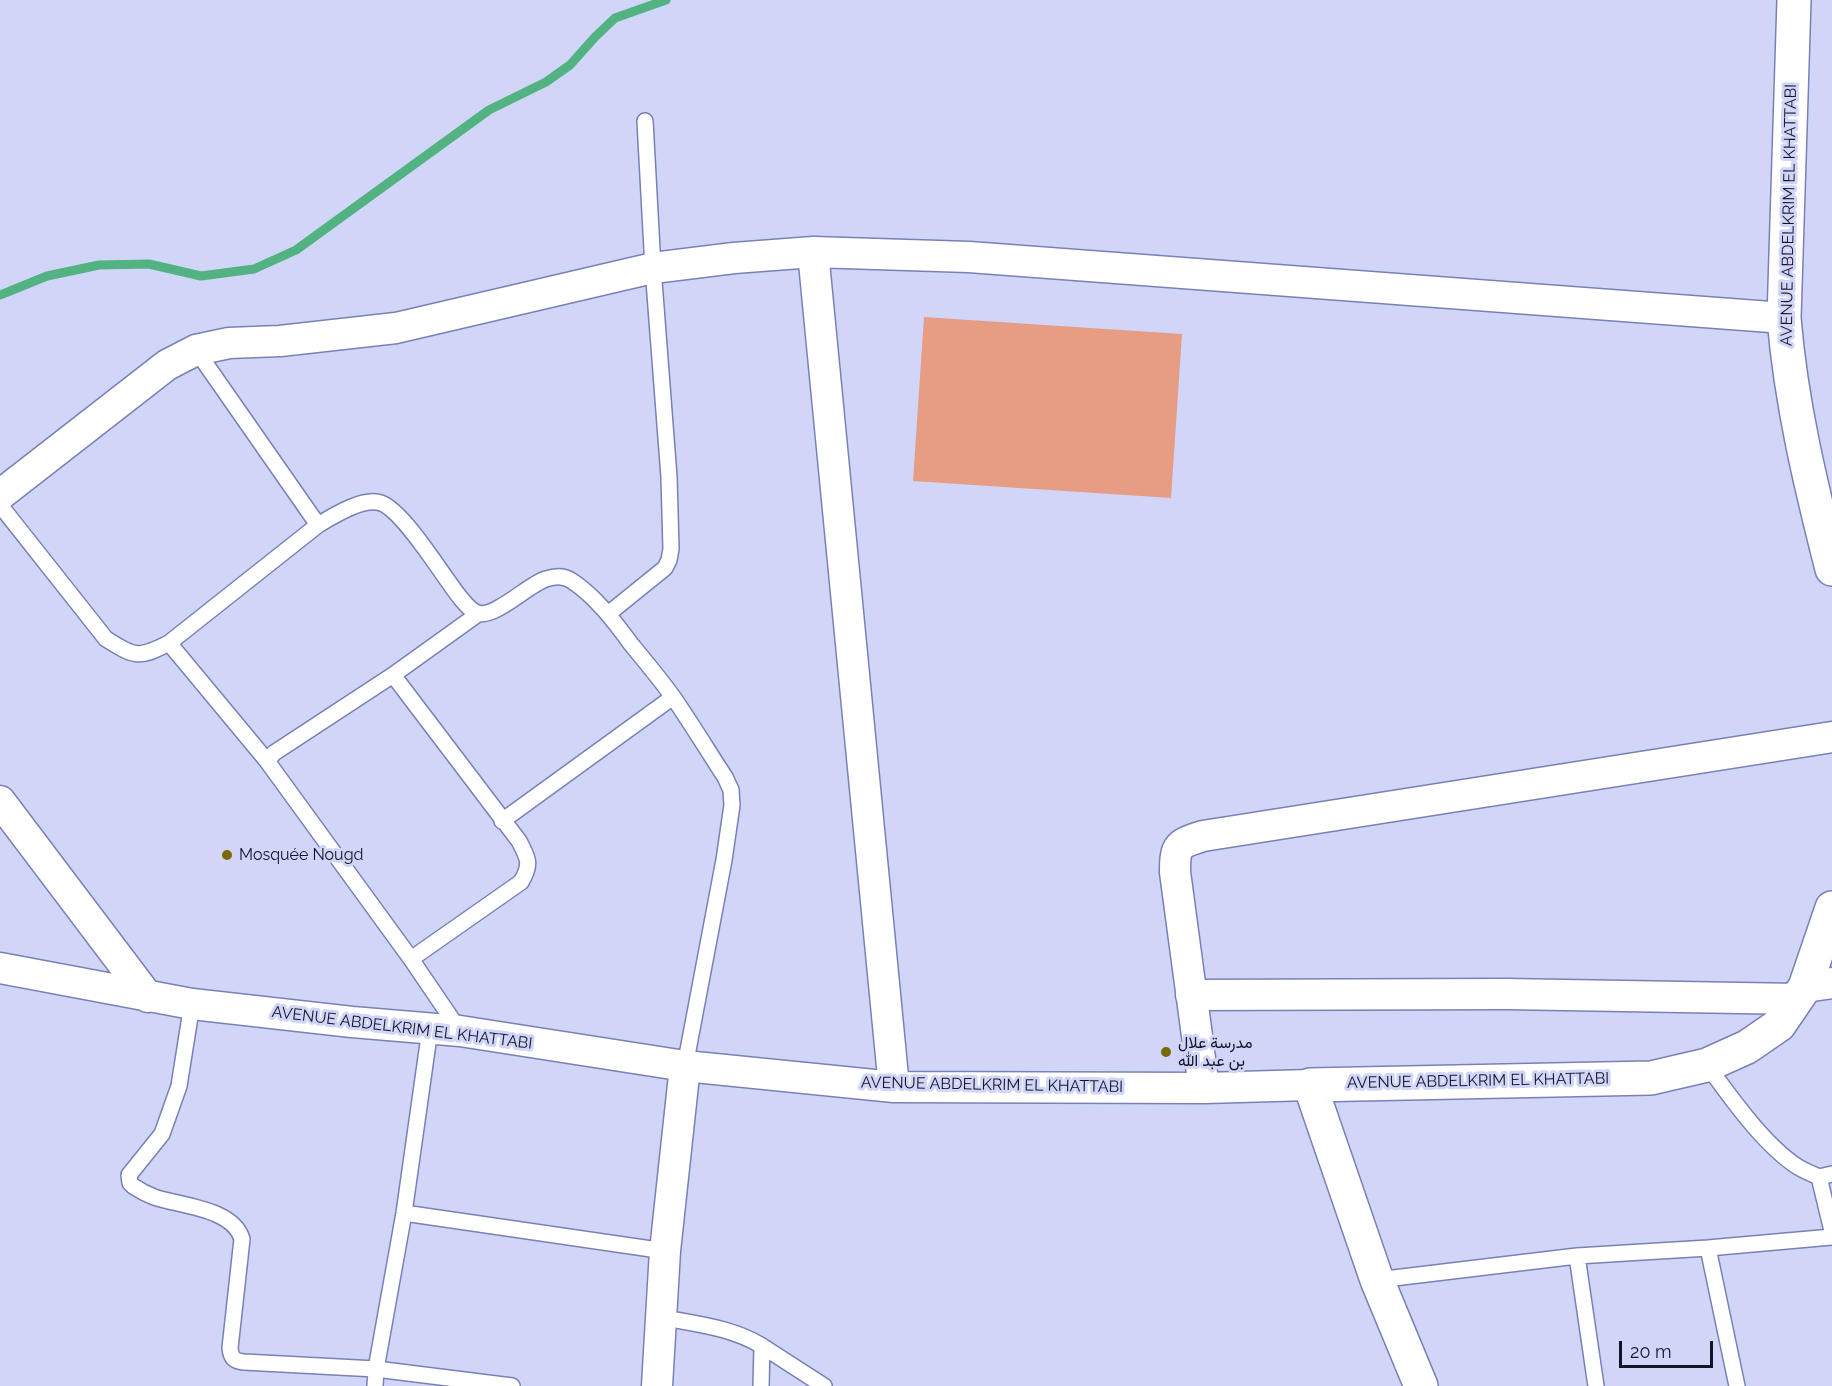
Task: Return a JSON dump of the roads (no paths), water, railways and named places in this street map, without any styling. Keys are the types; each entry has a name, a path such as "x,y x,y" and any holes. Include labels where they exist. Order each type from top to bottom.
{"street":[{"name":"AVENUE ABDELKRIM EL KHATTABI","path":"1794,0 1784,318 1788,369 1796,414 1809,478 1832,569"},
{"path":"0,495 167,365 196,350 229,343 280,341 396,328 652,268 734,258 813,252 969,257 1784,318"},
{"path":"813,252 894,1086"},
{"path":"1204,1088 1175,872 1175,853 1184,842 1203,836 1832,737"},
{"path":"0,801 148,997"},
{"name":"AVENUE ABDELKRIM EL KHATTABI","path":"0,968 192,1004 460,1031 685,1066 894,1086 1204,1088 1651,1078 1707,1065 1747,1047 1779,1025 1812,990 1832,908"},
{"path":"1191,995 1812,990"},
{"path":"657,1386 665,1251 685,1066"},
{"path":"1310,1085 1377,1280 1421,1386"}],"lane":[{"path":"608,614 665,568 671,549 669,477 652,268 645,121"},
{"path":"196,350 318,525"},
{"path":"0,505 106,639 126,651 139,655 168,643 318,525 347,509 363,504 379,503 393,511 471,610 478,614 487,614 501,607 534,583 559,576 571,580 608,614 673,697 725,777 730,790 732,805 724,860 685,1066"},
{"path":"267,760 478,614"},
{"path":"168,643 267,760 411,959 460,1031"},
{"path":"393,675 519,841 528,859 526,872 521,882 411,959"},
{"path":"502,821 673,697"},
{"path":"192,1004 178,1086 162,1134 132,1170 129,1175 130,1184 153,1196 217,1214 237,1226 242,1239 230,1348 235,1361 376,1369 512,1386"},
{"path":"375,1386 376,1369 404,1213 430,1029"},
{"path":"1707,1065 1741,1110 1775,1148 1797,1166 1826,1176 1832,1231"},
{"path":"404,1213 665,1251"},
{"path":"1377,1280 1577,1256 1832,1237"},
{"path":"1708,1248 1737,1386"},
{"path":"1577,1256 1596,1386"},
{"path":"660,1317 720,1328 752,1340 824,1386"},
{"path":"762,1346 762,1386"}],"waterway":[{"path":"0,295 47,276 99,265 149,264 201,276 254,269 296,250 489,110 546,82 570,65 615,18 666,0"}],"place":[{"name":"Mosquée Nougd","path":"227,855"},
{"name":"مدرسة علال بن عبد الله","path":"1166,1052"}]}
